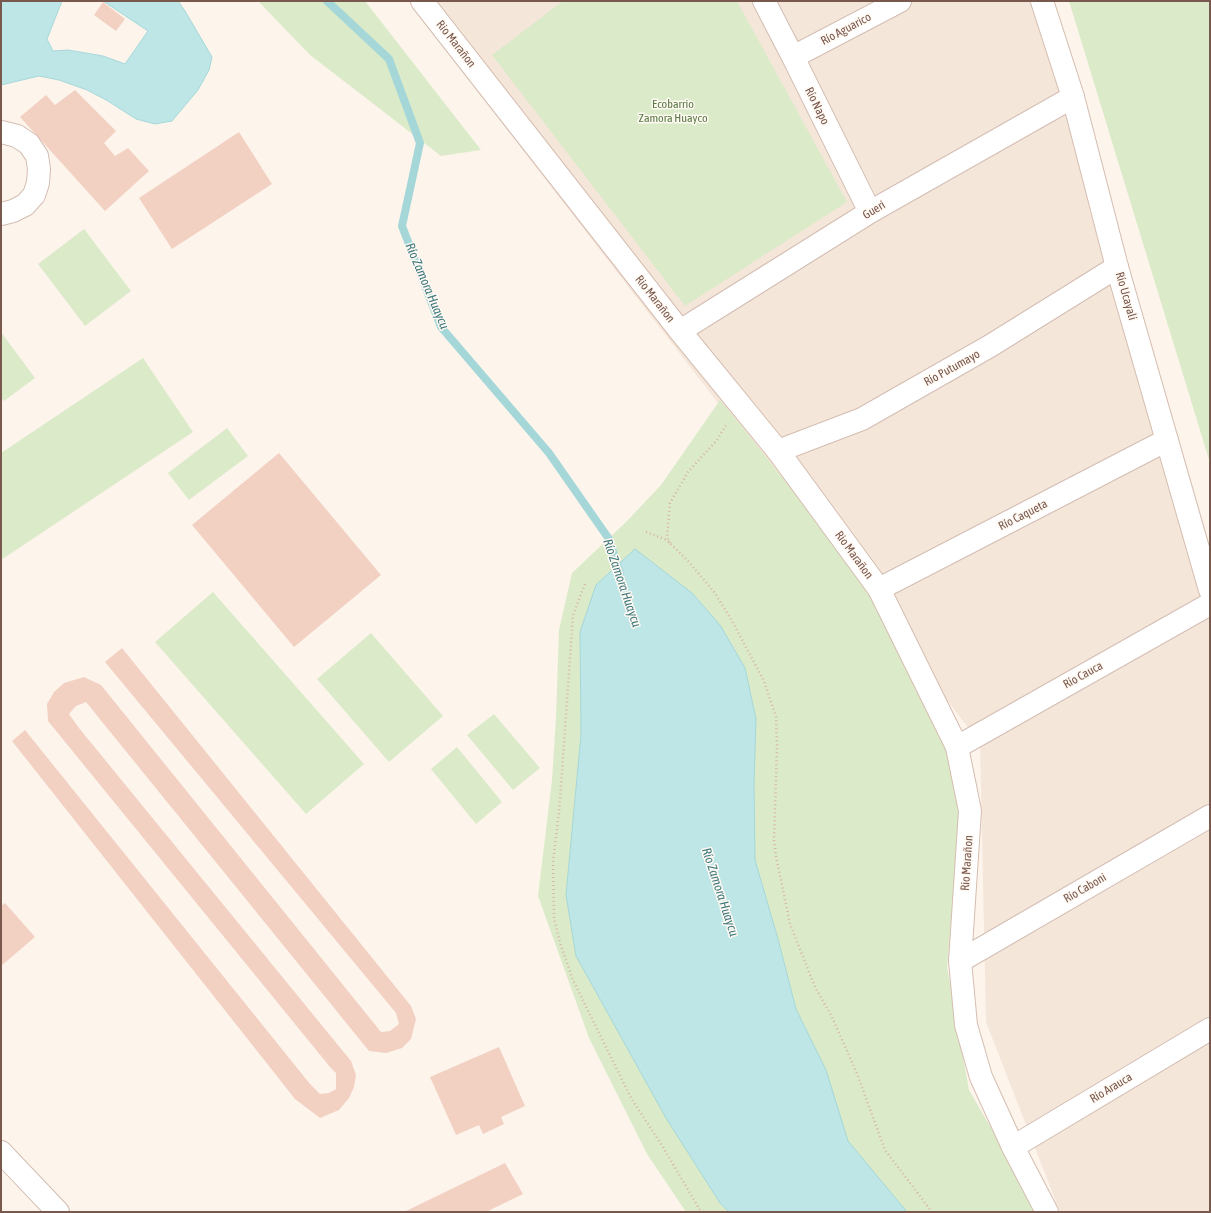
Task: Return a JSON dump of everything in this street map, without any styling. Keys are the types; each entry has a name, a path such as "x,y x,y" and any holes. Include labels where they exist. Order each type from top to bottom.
{"street":[{"name":"Rio Marañon","path":"422,1 680,331 778,452 879,589 956,746 970,811 960,961 966,1026 981,1077 1013,1147 1047,1212"},
{"name":"Río Napo","path":"764,1 870,212"},
{"name":"Río Aguarico","path":"793,57 900,1"},
{"name":"Río Ucayalí","path":"1042,1 1072,97 1117,267 1210,590"},
{"name":"Gueri","path":"680,331 870,212 1072,97"},
{"path":"1,132 17,136 29,144 37,156 39,169 38,183 34,195 25,205 13,212 1,214"},
{"name":"Río Putumayo","path":"778,452 862,419 990,346 1117,267"},
{"name":"Río Caqueta","path":"879,589 1167,440"},
{"name":"Río Cauca","path":"956,746 1210,604"},
{"name":"Río Caboni","path":"960,961 1210,816"},
{"name":"Río Arauca","path":"1013,1147 1210,1029"},
{"path":"1,1152 58,1212"}],"path":[{"path":"671,545 668,537 670,503 688,472 717,440 739,404"},
{"path":"646,532 666,540 689,562 714,592 731,619 764,681 776,717 777,746 774,840 790,924 815,987 831,1015 856,1071 885,1150 932,1212"},
{"path":"585,584 573,615 559,812 553,862 554,918 560,943 573,980 631,1098 662,1146 701,1212"}],"shaded area":[{"path":"408,1 1032,1 1205,585 1210,614 1210,1212 1060,1212 986,1022 980,743"}],"green space":[{"path":"258,1 365,1 481,150 441,156 310,55"},
{"name":"Ecobarrio Zamora Huayco","path":"563,1 737,1 847,202 685,306 492,55"},
{"path":"1069,1 1210,1 1210,463"},
{"path":"84,229 131,291 85,326 38,264"},
{"path":"1,332 35,378 4,401 1,398"},
{"path":"143,358 193,432 1,560 1,453"},
{"path":"720,400 875,595 943,713 961,812 947,967 969,1090 1040,1212 686,1212 647,1154 589,1038 538,896 552,780 559,630 572,573 627,521 661,485"},
{"path":"227,428 248,456 189,500 168,473"},
{"path":"213,592 364,764 306,814 155,642"},
{"path":"371,633 443,716 389,762 317,679"},
{"path":"494,714 540,768 513,790 467,735"},
{"path":"457,747 502,802 476,824 431,769"}],"water":[{"path":"1,1 62,1 47,39 53,51 68,50 103,56 125,64 148,31 103,1 178,1 212,57 209,70 198,90 172,121 155,124 136,119 108,101 87,90 59,80 39,76 1,85"},
{"path":"635,549 692,593 720,625 745,668 756,719 754,783 755,860 778,939 796,1009 826,1070 848,1141 907,1212 729,1212 720,1203 666,1118 576,956 566,895 581,735 580,632 596,585"}],"building":[{"path":"103,2 125,19 116,31 94,15"},
{"path":"75,90 116,131 104,143 115,156 128,148 149,171 105,211 20,117 46,95 55,105"},
{"path":"239,132 272,184 172,249 139,198"},
{"path":"279,453 381,575 294,647 192,525"},
{"path":"122,648 411,1006 416,1019 411,1039 402,1048 386,1053 369,1051 86,702 76,706 69,714 351,1061 356,1075 354,1087 349,1098 339,1110 320,1118 295,1099 12,741 25,730 310,1084 320,1094 329,1093 336,1089 336,1073 48,721 47,704 54,692 64,683 84,677 101,685 381,1032 390,1031 399,1024 396,1013 105,662"},
{"path":"5,903 35,937 1,966 1,906"},
{"path":"499,1047 525,1106 501,1117 504,1124 483,1134 479,1125 456,1135 430,1077"},
{"path":"505,1163 523,1194 486,1212 404,1212"}],"waterway":[{"name":"Río Zamora Huaycu","path":"327,1 389,59 420,143 402,226 441,327 549,453 609,539 620,574"}]}
